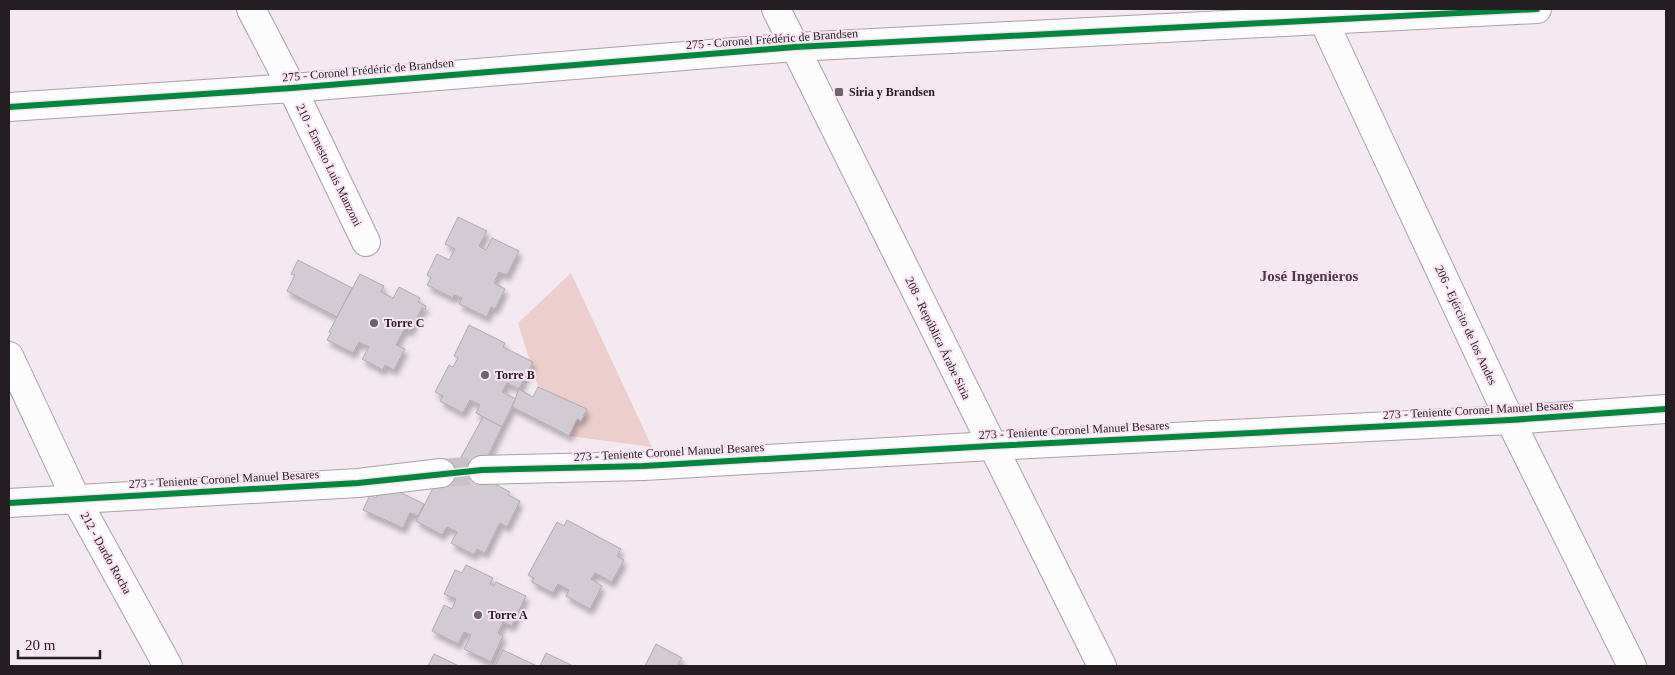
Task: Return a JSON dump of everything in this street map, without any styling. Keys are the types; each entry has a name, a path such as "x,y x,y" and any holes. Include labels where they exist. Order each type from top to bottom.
{"street":[{"name":"210 - Ernesto Luis Manzoni","path":"251,9 292,88 366,242"},
{"name":"208 - República Árabe Siria","path":"776,9 991,446 1102,666"},
{"name":"275 - Coronel Frédéric de Brandsen","path":"9,107 292,88 795,47 1320,14 1537,9"},
{"name":"206 - Ejército de los Andes","path":"1320,14 1510,420 1632,666"},
{"name":"212 - Dardo Rocha","path":"9,356 76,499 168,666"},
{"name":"273 - Teniente Coronel Manuel Besares","path":"482,470 644,466 991,446 1510,420 1666,408"},
{"name":"273 - Teniente Coronel Manuel Besares","path":"9,503 358,483 440,473"}],"shaded area":[{"path":"571,273 652,447 569,436 577,419 581,421 587,409 538,387 518,323"}],"building":[{"path":"458,217 487,231 479,246 486,250 492,238 519,251 507,275 499,272 494,283 505,289 495,309 491,307 487,317 459,304 462,298 454,295 453,298 427,285 431,278 427,275 437,254 449,260 455,249 445,244"},
{"path":"298,260 352,288 337,317 287,291 295,275 291,274"},
{"name":"Torre C","path":"360,274 384,286 381,292 393,298 399,287 420,298 418,302 426,306 425,310 422,308 410,331 405,328 396,345 405,349 394,370 385,365 383,370 362,359 369,347 359,342 353,353 327,340 331,333 329,332"},
{"name":"Torre B","path":"469,325 505,343 503,347 533,362 519,389 507,383 502,392 516,399 502,427 476,413 480,405 470,400 463,413 440,401 443,396 435,392 449,365 453,367 458,358 454,356"},
{"path":"538,387 587,409 581,421 577,419 569,436 512,407 519,389 533,397"},
{"path":"483,417 502,427 476,481 454,470"},
{"path":"445,465 482,484 485,479 510,492 508,495 520,501 507,527 500,523 485,553 477,549 474,555 451,543 457,532 447,527 442,535 416,521"},
{"path":"383,484 424,504 418,516 410,513 403,528 363,510 370,495 376,498"},
{"path":"567,520 621,549 617,556 624,560 612,582 595,573 591,579 602,586 590,609 566,596 569,590 558,584 553,593 532,582 534,578 528,575 557,522 564,526"},
{"name":"Torre A","path":"466,565 493,578 490,584 494,586 496,582 526,596 512,626 503,622 498,633 503,636 491,662 464,649 471,635 464,632 458,644 432,631 444,605 452,609 456,599 444,594 455,570 462,573"},
{"path":"656,644 682,658 677,666 645,666"},
{"path":"503,650 537,666 495,666"},
{"path":"546,653 573,666 540,666"},
{"path":"434,654 459,666 428,666"}],"tunnel":[{"path":"441,473 482,470"}],"cycle path":[{"path":"9,107 292,88 795,47 1537,9"},
{"path":"9,503 358,483 482,470 644,466 991,446 1510,420 1666,409"}],"place":[{"name":"Siria y Brandsen","path":"839,92"},
{"name":"Torre C","path":"374,323"},
{"name":"Torre B","path":"485,375"},
{"name":"Torre A","path":"478,615"}],"district":[{"name":"José Ingenieros","path":"1309,276"}]}
